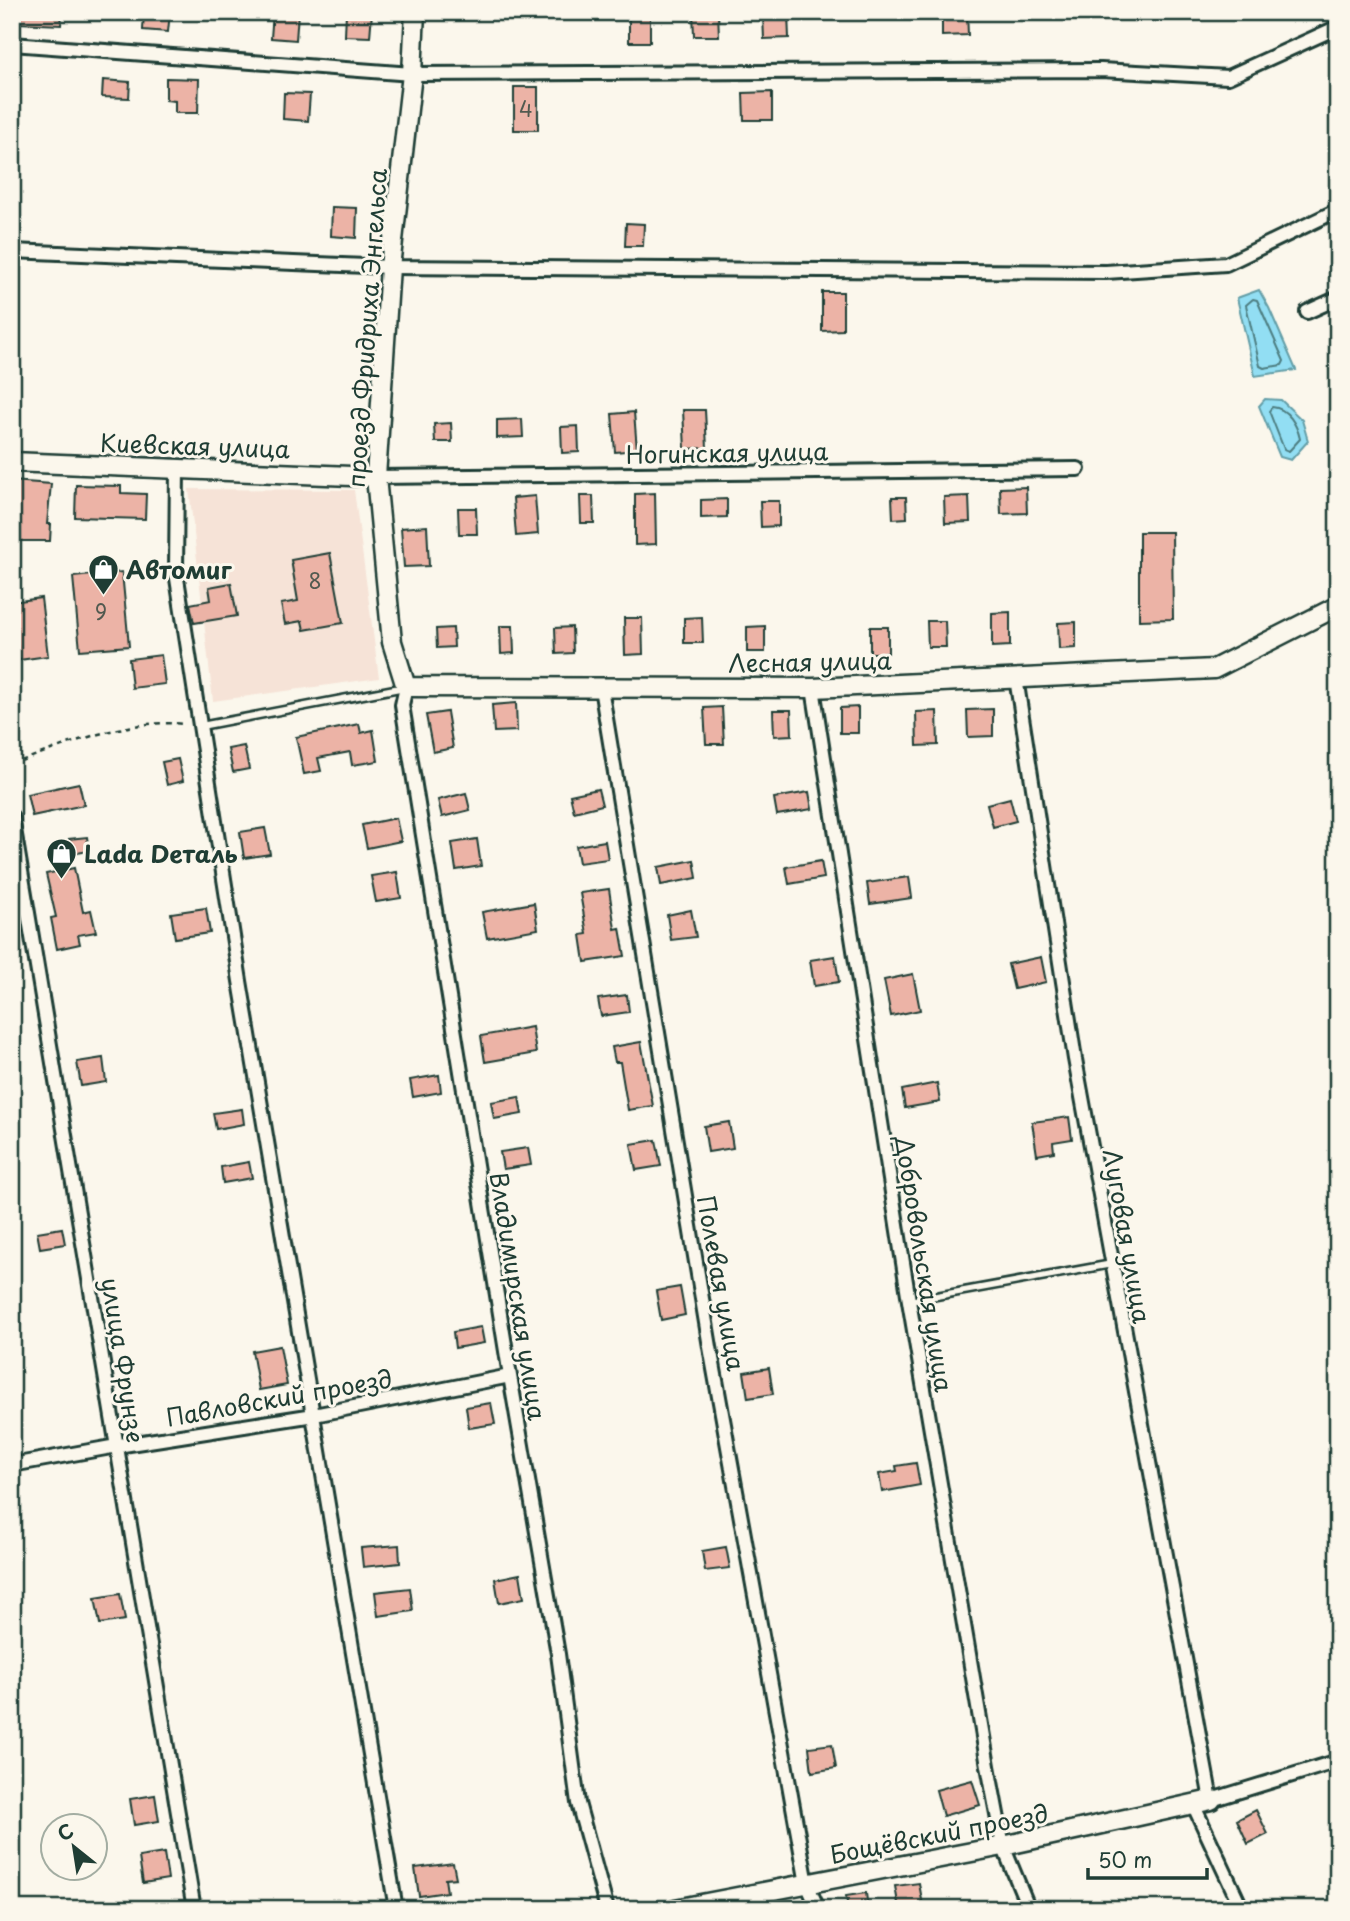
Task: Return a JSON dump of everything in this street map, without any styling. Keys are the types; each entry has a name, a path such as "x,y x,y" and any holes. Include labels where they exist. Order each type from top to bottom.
{"street":[{"name":"проезд Фридриха Энгельса","path":"406,687 392,642 376,477 390,267 412,74 415,12"},
{"path":"12,44 412,74 1101,69 1228,77 1338,27"},
{"path":"12,251 390,267 1106,272 1226,264 1338,210"},
{"path":"1307,312 1338,298"},
{"name":"Киевская улица","path":"12,462 376,477"},
{"path":"177,469 176,572 240,981 396,1909"},
{"name":"Ногинская улица","path":"376,477 1078,469"},
{"name":"Лесная улица","path":"406,687 813,688 1214,669 1338,606"},
{"name":"Луговая улица","path":"1016,678 1075,1059 1211,1800"},
{"name":"Владимирская улица","path":"406,687 402,705 510,1376 558,1654 578,1803 607,1909"},
{"name":"Полевая улица","path":"601,688 710,1347 807,1884 818,1909"},
{"name":"Добровольская улица","path":"813,688 909,1301 1003,1846 1029,1909"},
{"name":"улица Фрунзе","path":"12,817 194,1909"},
{"name":"Павловский проезд","path":"12,1465 314,1415 510,1376"},
{"path":"1211,1800 1338,1761"},
{"name":"Бощёвский проезд","path":"675,1909 1003,1846 1211,1800"},
{"path":"1193,1804 1242,1909"}],"lane":[{"path":"201,726 406,687"},
{"path":"909,1301 1112,1264"}],"path":[{"path":"12,764 97,735 160,721 201,726"}],"shaded area":[{"path":"189,489 354,490 379,678 213,701"}],"water":[{"path":"1259,290 1296,370 1255,376 1237,298"},
{"path":"1265,399 1281,400 1302,420 1308,441 1291,460 1280,457 1259,406"}],"building":[{"path":"18,12 62,12 61,25 18,23"},
{"path":"144,12 170,12 168,32 143,30"},
{"path":"273,12 298,13 296,40 271,38"},
{"path":"346,12 372,12 370,37 345,36"},
{"path":"629,12 650,12 650,42 629,42"},
{"path":"693,12 718,12 719,36 694,36"},
{"path":"942,12 967,12 968,35 942,36"},
{"path":"788,14 789,38 764,39 763,15"},
{"path":"166,78 199,79 198,113 175,113 175,101 166,100"},
{"path":"103,80 130,82 129,98 102,97"},
{"path":"514,87 538,87 538,130 514,130"},
{"path":"772,92 772,120 744,120 743,93"},
{"path":"284,93 310,94 308,121 283,119"},
{"path":"332,207 357,208 356,238 331,236"},
{"path":"626,223 644,224 643,246 625,246"},
{"path":"822,292 843,292 843,330 822,331"},
{"path":"683,410 705,410 707,448 685,449"},
{"path":"634,412 637,450 615,452 612,414"},
{"path":"522,419 523,437 497,438 497,420"},
{"path":"451,423 452,442 435,442 434,424"},
{"path":"578,426 579,452 562,453 561,427"},
{"path":"12,481 51,484 47,524 51,524 50,541 12,541"},
{"path":"76,485 121,486 121,493 146,494 145,519 75,517"},
{"path":"1026,487 1027,513 1001,514 1000,488"},
{"path":"655,493 656,544 635,545 635,494"},
{"path":"535,496 538,534 516,536 513,498"},
{"path":"580,496 593,496 594,523 581,523"},
{"path":"969,496 970,522 945,523 944,497"},
{"path":"892,497 906,497 907,518 893,519"},
{"path":"727,499 727,517 701,518 701,500"},
{"path":"760,501 779,501 779,526 761,527"},
{"path":"458,508 476,508 477,534 459,534"},
{"path":"427,526 429,566 404,567 401,528"},
{"path":"1139,532 1172,532 1173,619 1139,620"},
{"path":"330,553 343,623 304,630 302,621 285,624 281,604 298,601 291,560"},
{"path":"122,572 129,646 80,650 73,577"},
{"path":"231,583 237,616 194,623 190,604 211,600 209,587"},
{"path":"41,598 48,656 19,660 12,602"},
{"path":"1010,612 1010,646 992,647 992,613"},
{"path":"702,617 703,643 684,643 684,618"},
{"path":"624,618 642,618 643,654 625,655"},
{"path":"927,621 945,621 946,647 928,647"},
{"path":"1076,622 1076,648 1059,649 1058,623"},
{"path":"500,626 513,626 514,653 501,654"},
{"path":"765,626 765,652 747,652 747,627"},
{"path":"572,627 573,653 556,654 555,628"},
{"path":"870,627 888,627 888,653 870,653"},
{"path":"453,628 454,647 437,648 436,629"},
{"path":"161,655 165,684 132,688 129,659"},
{"path":"516,703 517,731 494,732 492,705"},
{"path":"722,707 724,744 706,744 704,708"},
{"path":"858,707 858,733 840,733 840,708"},
{"path":"993,709 993,736 968,737 967,710"},
{"path":"773,710 791,710 792,735 774,736"},
{"path":"937,711 938,745 917,746 916,712"},
{"path":"447,712 453,748 433,752 426,715"},
{"path":"359,724 361,733 373,730 378,761 352,765 350,752 318,758 321,771 304,774 296,737"},
{"path":"244,746 249,769 233,772 228,749"},
{"path":"178,759 183,781 167,785 162,762"},
{"path":"79,783 84,805 32,816 27,794"},
{"path":"598,789 602,805 574,812 570,795"},
{"path":"809,792 812,809 777,815 774,798"},
{"path":"466,793 470,810 442,817 438,800"},
{"path":"1010,798 1016,821 993,827 987,804"},
{"path":"396,818 401,841 367,848 362,825"},
{"path":"265,828 270,854 244,858 240,832"},
{"path":"87,837 89,851 71,854 69,839"},
{"path":"477,839 481,866 456,870 452,843"},
{"path":"605,841 608,859 579,863 576,846"},
{"path":"694,860 697,878 661,885 658,867"},
{"path":"821,861 824,878 789,884 786,867"},
{"path":"74,868 83,912 91,910 96,932 78,935 80,944 57,949 51,918 56,917 46,874"},
{"path":"397,872 401,898 376,902 371,876"},
{"path":"909,877 912,898 870,904 867,883"},
{"path":"609,889 615,929 620,928 625,956 585,962 581,935 587,934 580,893"},
{"path":"534,903 538,929 487,938 482,912"},
{"path":"206,908 210,933 175,938 171,913"},
{"path":"691,910 696,937 671,940 667,915"},
{"path":"835,956 839,982 814,986 810,960"},
{"path":"1041,957 1046,982 1014,989 1008,964"},
{"path":"913,974 920,1010 891,1016 884,980"},
{"path":"627,995 629,1012 601,1016 598,999"},
{"path":"532,1027 536,1053 485,1062 481,1036"},
{"path":"641,1042 653,1106 628,1110 620,1062 615,1062 612,1047"},
{"path":"103,1058 106,1082 81,1086 77,1062"},
{"path":"439,1075 441,1092 413,1097 410,1080"},
{"path":"937,1083 940,1102 905,1108 902,1090"},
{"path":"519,1097 522,1114 494,1119 491,1102"},
{"path":"242,1109 244,1124 216,1129 213,1113"},
{"path":"1069,1117 1072,1139 1053,1142 1054,1152 1037,1155 1032,1122"},
{"path":"729,1122 733,1148 708,1152 704,1126"},
{"path":"656,1140 661,1166 636,1170 631,1144"},
{"path":"528,1148 531,1165 503,1169 500,1152"},
{"path":"249,1162 252,1178 223,1183 221,1167"},
{"path":"62,1228 65,1244 40,1248 37,1232"},
{"path":"680,1287 685,1315 661,1320 656,1291"},
{"path":"481,1327 484,1343 455,1348 453,1332"},
{"path":"280,1346 287,1385 259,1390 252,1351"},
{"path":"769,1368 773,1394 748,1398 744,1372"},
{"path":"491,1403 495,1424 469,1428 466,1407"},
{"path":"916,1463 920,1485 882,1492 879,1474 897,1471 896,1466"},
{"path":"399,1545 400,1563 363,1567 361,1548"},
{"path":"726,1547 730,1568 705,1571 702,1551"},
{"path":"520,1574 524,1598 499,1603 495,1579"},
{"path":"410,1588 413,1611 378,1616 375,1592"},
{"path":"120,1594 125,1620 100,1624 95,1598"},
{"path":"832,1744 836,1768 812,1772 809,1747"},
{"path":"972,1780 980,1805 943,1816 936,1790"},
{"path":"155,1795 159,1821 134,1825 130,1799"},
{"path":"1256,1810 1268,1834 1248,1844 1237,1820"},
{"path":"164,1853 168,1879 143,1883 139,1857"},
{"path":"453,1863 456,1878 445,1879 447,1892 419,1896 415,1868"},
{"path":"919,1883 923,1906 899,1909 895,1886"},
{"path":"866,1893 868,1909 848,1909 846,1896"}],"place":[{"name":"Автомиг","path":"103,596"},
{"name":"Lada Dеталь","path":"61,880"}]}
